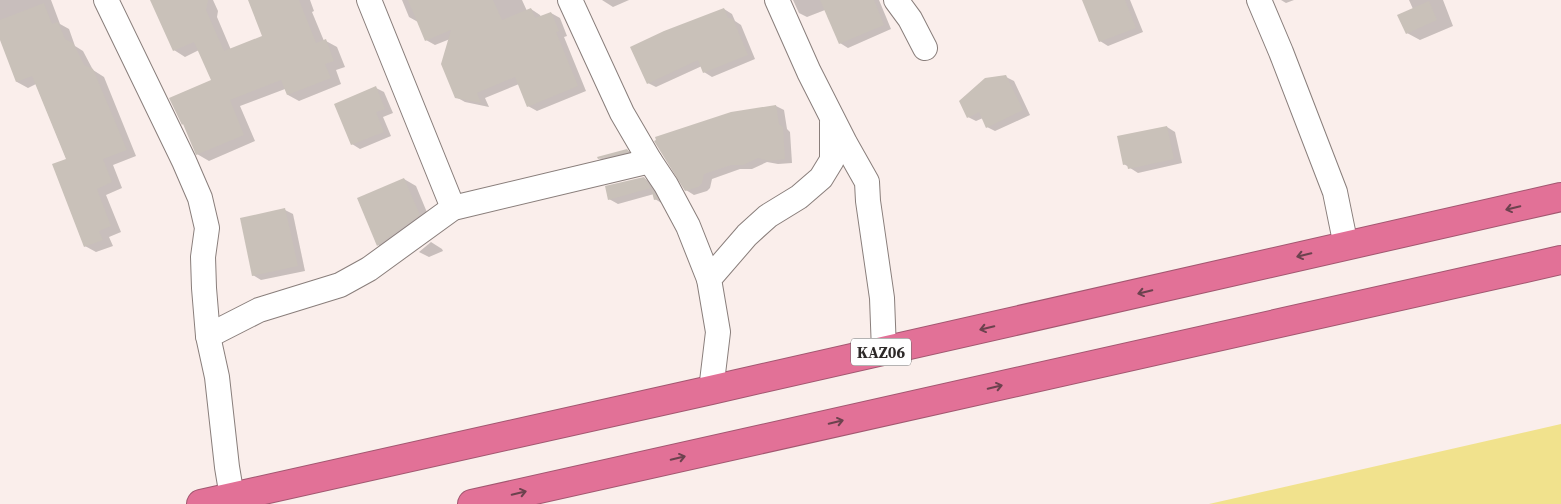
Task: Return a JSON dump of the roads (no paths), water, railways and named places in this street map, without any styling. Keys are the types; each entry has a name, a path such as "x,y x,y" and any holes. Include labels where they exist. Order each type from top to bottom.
{"highway":[{"name":"KАZ06","path":"201,504 1561,197"},
{"path":"472,504 1561,260"}],"street":[{"path":"106,0 200,198 207,228 203,257 208,336 217,377 232,497"},
{"path":"369,0 453,208"},
{"path":"570,0 622,113 666,185 688,226 710,279 718,332 711,390"},
{"path":"777,0 809,72 867,182 882,298 884,351"},
{"path":"896,0 910,19 925,48"},
{"path":"1259,0 1335,192 1346,246"},
{"path":"710,279 747,235 768,216 799,197 821,178 832,160 832,116"},
{"path":"208,336 259,310 340,285 369,269 453,208 650,161"}]}
